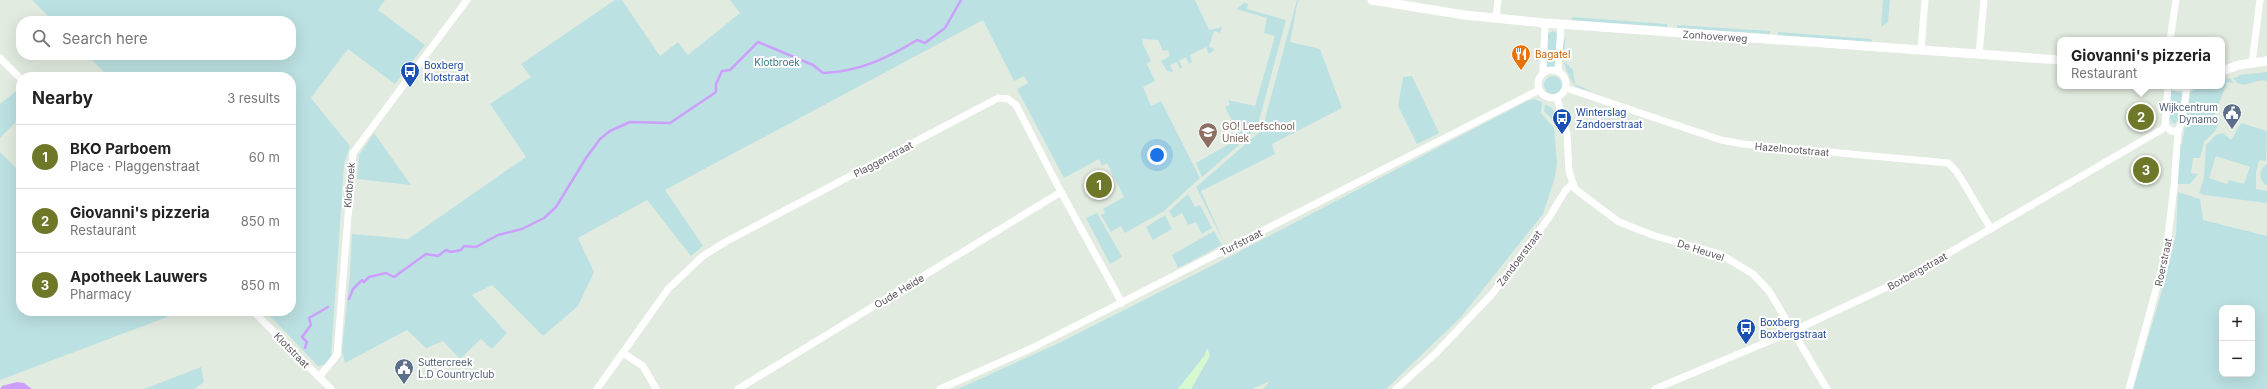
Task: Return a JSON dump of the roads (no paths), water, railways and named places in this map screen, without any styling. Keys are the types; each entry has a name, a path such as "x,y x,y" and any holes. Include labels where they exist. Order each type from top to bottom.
{"street":[{"name":"Klotbroek","path":"319,377 337,355 352,154 467,0"},
{"name":"Zonhoverweg","path":"1372,0 1496,18 1561,25 2057,60"},
{"path":"1496,18 1498,0"},
{"path":"1921,50 1925,0"},
{"path":"1979,54 1984,0"},
{"path":"2172,37 2176,0"},
{"path":"2252,63 2260,0"},
{"path":"1545,23 1543,73 1538,83 1539,90 1544,96 1550,99 1557,98 1566,88 1566,81 1558,71 1561,25"},
{"path":"0,58 16,74"},
{"path":"2225,65 2239,65 2267,61"},
{"path":"2225,70 2239,65"},
{"path":"1543,73 1550,70 1558,71"},
{"name":"Hazelnootstraat","path":"1566,88 1721,140 1743,144 1948,164 1957,172 1991,229"},
{"path":"2168,89 2165,120 2166,127 2171,131 2178,131 2182,121 2187,89"},
{"name":"Turfstraat","path":"940,389 1032,348 1539,90"},
{"name":"Plaggenstraat","path":"597,389 668,289 703,256 727,241 998,98 1008,99 1016,105 1060,192 1122,303"},
{"path":"1557,98 1567,134 1569,171 1572,184"},
{"name":"Boxbergstraat","path":"1654,389 1793,331 1904,279 2166,127"},
{"name":"Roerstraat","path":"2129,389 2166,253 2174,187 2178,131"},
{"name":"De Heuvel","path":"1572,184 1583,196 1619,222 1655,236 1720,254 1743,267 1769,292 1827,389"},
{"name":"Zandoerstraat","path":"1396,389 1456,333 1493,293 1550,216 1565,191 1572,184"},
{"name":"Oude Heide","path":"738,389 1060,192"},
{"name":"Klotstraat","path":"258,316 331,389"},
{"path":"623,353 643,366 656,389"}],"waterway":[{"path":"349,299 353,289 362,280 364,282 369,277 386,273 394,277 426,254 438,256 446,250 451,252 461,250 464,246 476,247 498,235 522,229 544,218 556,207 586,158 600,139 610,131 630,122 670,123 716,92 716,84 722,71 730,70 758,42 813,65 823,73 848,70 884,58 917,40 925,43 945,28 961,0"},
{"path":"305,348 307,342 302,337 311,325 309,318 328,307"}],"place":[{"name":"Bagatel","path":"1521,71"},
{"name":"Boxberg Klotstraat","path":"410,88"},
{"name":"Giovanni's pizzeria","path":"2141,117"},
{"name":"Wijkcentrum Dynamo","path":"2232,130"},
{"name":"Winterslag Zandoerstraat","path":"1562,135"},
{"name":"GO! Leefschool Uniek","path":"1208,149"},
{"name":"Apotheek Lauwers","path":"2146,170"},
{"name":"BKO Parboem","path":"1099,185"},
{"name":"Boxberg Boxbergstraat","path":"1746,345"},
{"name":"Suttercreek L.D Countryclub","path":"404,385"}]}
